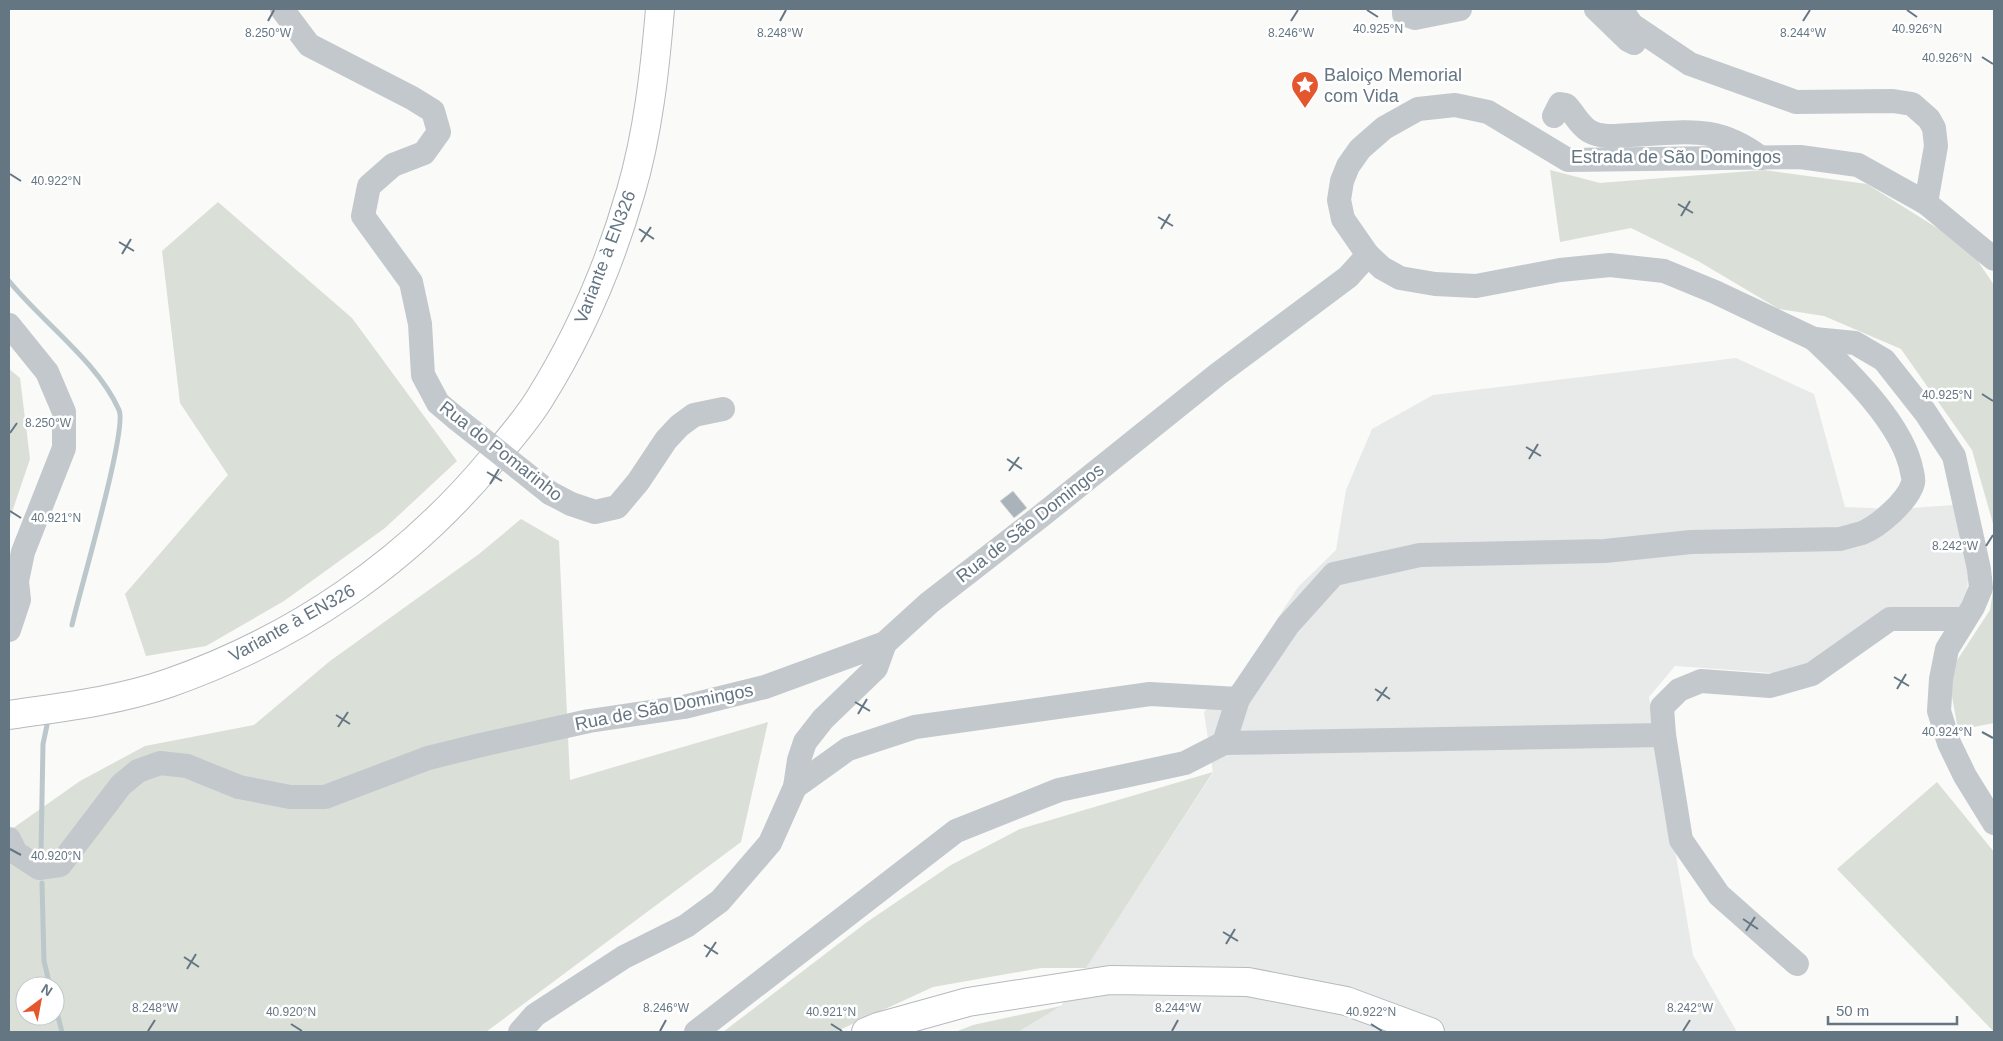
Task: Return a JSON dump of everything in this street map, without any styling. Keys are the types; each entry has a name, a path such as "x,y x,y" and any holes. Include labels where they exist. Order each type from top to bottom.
{"main road":[{"name":"Variante à EN326","path":"9,715 102,702 168,683 247,652 338,601 406,550 467,491 510,439 538,400 587,312 604,272 634,181 657,51 660,9"},
{"path":"866,1032 968,1002 1110,980 1248,982 1346,1001 1430,1032"}],"street":[{"name":"Rua do Pomarinho","path":"282,9 309,45 412,98 433,111 439,132 424,153 393,165 369,186 363,216 411,282 420,324 422,375 438,403 550,493 571,504 595,512 617,507 638,482 666,440 679,426 694,415 723,409"},
{"path":"1404,9 1404,14 1415,18 1460,9"},
{"path":"1596,9 1628,40 1649,48 1655,48 1661,44"},
{"path":"1620,9 1632,25 1690,64 1796,102 1893,101 1912,104 1929,119 1934,128 1936,146 1926,203"},
{"path":"1554,116 1560,104 1566,105 1581,124 1598,135 1618,136 1705,132 1736,141 1761,158"},
{"name":"Estrada de São Domingos","path":"1994,259 1926,203 1858,165 1800,157 1568,160 1488,112 1455,105 1418,109 1384,128 1360,149 1348,166 1342,181 1340,200 1343,219 1368,255 1382,268 1400,278 1435,284 1476,286 1560,270 1610,265 1664,271 1715,292 1814,339 1855,343 1884,360 1925,412 1954,456 1979,569 1981,588 1974,607 1947,649 1941,680 1939,711 1949,743 1965,776 1994,823"},
{"name":"Rua de São Domingos","path":"9,839 16,852 40,868 60,865 121,785 138,771 160,763 187,766 239,787 290,797 326,797 428,758 463,749 589,721 684,707 765,687 885,643 929,602 1041,516 1218,374 1348,277 1368,255"},
{"path":"9,325 47,372 64,412 64,448 23,552 18,581 19,600 9,630"},
{"path":"1224,743 1238,699 1288,625 1334,574 1420,555 1605,551 1691,542 1840,539 1864,532 1896,509 1905,498 1914,482 1910,458 1886,417 1845,369 1814,339"},
{"path":"1796,964 1719,895 1680,840 1664,735 1662,707 1678,690 1701,680 1770,686 1812,674 1890,619 1966,619"},
{"path":"520,1032 535,1015 624,957 686,926 720,901 770,843 795,787 805,742 823,719 876,668 885,643"},
{"path":"795,787 848,749 915,727 1150,694 1238,699"},
{"path":"696,1032 956,831 1059,790 1185,763 1224,743 1664,735"}],"shaded area":[{"path":"1550,170 1600,183 1764,170 1867,184 1969,248 1994,285 1994,527 1972,450 1901,349 1824,316 1779,309 1698,261 1631,228 1560,242"},
{"path":"218,202 352,318 457,461 385,528 284,601 206,646 146,656 125,594 228,475 180,403 162,251"},
{"path":"1736,358 1814,394 1845,507 1896,509 1954,505 1969,563 1967,594 1959,613 1886,612 1825,655 1786,674 1675,666 1649,697 1693,955 1737,1032 1018,1032 1061,1006 1213,773 1204,712 1236,682 1298,587 1336,550 1346,490 1372,429 1433,395"},
{"path":"9,369 20,378 30,459 9,521"},
{"path":"521,519 559,541 570,780 768,722 741,842 486,1032 9,1032 9,831 80,781 145,746 254,725 330,661 479,554"},
{"path":"1994,584 1994,723 1958,730 1948,674 1990,610"},
{"path":"1213,772 1086,968 1041,968 933,987 835,1032 723,1032 867,922 951,865 1020,829"},
{"path":"1937,782 1994,852 1994,1032 1837,869"},
{"path":"1061,1006 1018,1032 955,1032 973,1025"}],"building":[{"path":"1013,491 1027,508 1014,518 1000,501"}],"waterway":[{"path":"9,281 97,375 119,410 120,423 110,478 72,625"},
{"path":"41,852 43,744 47,725"},
{"path":"42,883 44,961 48,976"},
{"path":"60,1026 62,1032"}],"place":[{"name":"Baloiço Memorial com Vida","path":"1305,109"}]}
